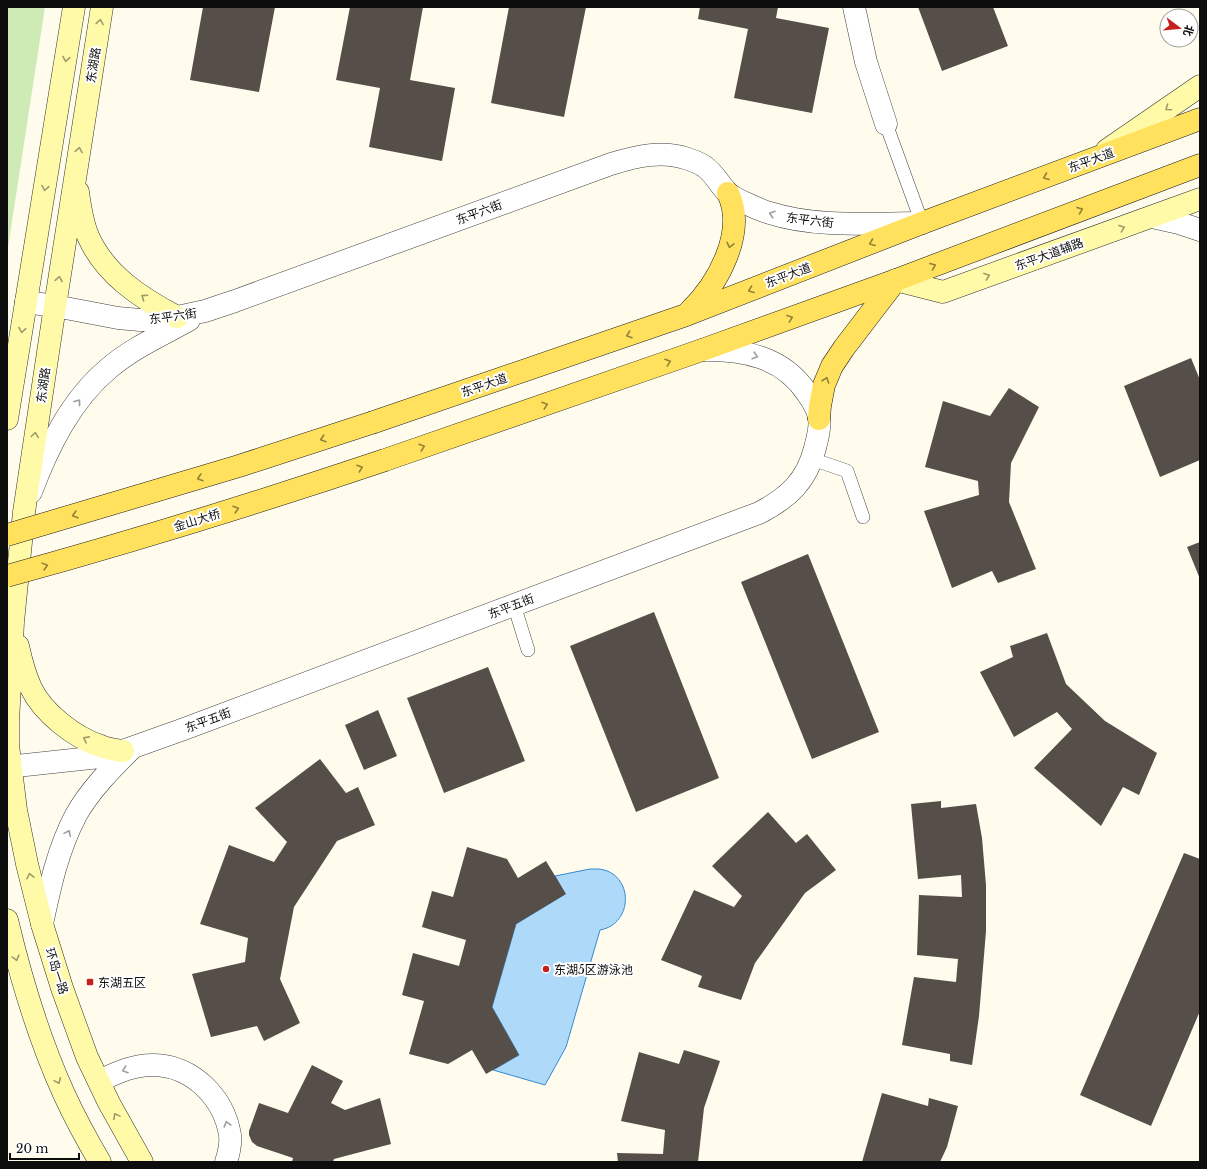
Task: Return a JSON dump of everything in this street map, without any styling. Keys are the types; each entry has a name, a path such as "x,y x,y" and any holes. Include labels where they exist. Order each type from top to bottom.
{"main road":[{"path":"7,419 74,7"},
{"name":"东湖路","path":"9,766 8,722 13,622 24,512 54,306 102,7"},
{"path":"1095,158 1200,86"},
{"name":"东平大道","path":"7,535 239,466 374,422 686,315 922,223 1200,120"},
{"path":"702,350 896,280 1200,165"},
{"path":"75,175 85,228 93,247 100,258 115,276 133,291 177,317"},
{"path":"686,315 697,304 718,276 727,256 733,225 732,203 728,193"},
{"name":"东平大道辅路","path":"896,280 943,292 1200,199"},
{"path":"819,419 822,395 826,379 832,366 896,280"},
{"name":"金山大桥","path":"7,576 77,557 275,497 702,350"},
{"path":"13,622 16,640 26,674 38,699 47,710 68,728 100,746 128,749"},
{"name":"环岛一路","path":"9,766 27,864 42,924 70,1011 87,1057 109,1103 142,1162"},
{"path":"7,920 28,998 55,1073 76,1118 100,1162"}],"street":[{"path":"854,7 866,62 886,124"},
{"name":"东平六街","path":"26,302 130,320 151,320 177,317 205,311 598,169 641,156 662,154 696,162 709,170 728,193 769,213 796,220 818,222 922,223"},
{"path":"1152,217 1179,223 1200,230"},
{"path":"24,512 50,446 68,416 89,388 109,368 131,352 205,311"},
{"name":"东平五街","path":"9,766 91,759 128,749 184,730 759,513 778,503 791,492 803,477 812,459 816,445 819,419 816,409 797,379 782,368 765,359 727,350 702,350"},
{"path":"42,924 50,882 76,814 95,788 128,749"},
{"path":"99,1081 133,1067 156,1065 179,1070 192,1076 203,1084 214,1096 226,1119 230,1136 229,1152 226,1162"}],"lane":[{"path":"886,124 922,223"},
{"path":"812,459 847,471 863,517"},
{"path":"514,606 528,650"}],"green space":[{"path":"7,7 45,7 7,254"}],"water":[{"name":"东湖5区游泳池","path":"590,869 599,869 610,873 619,879 624,888 624,909 619,918 611,926 600,930 566,1047 545,1085 493,1070 519,1055 492,1007 516,924 565,894 555,876"}],"building":[{"path":"203,7 275,7 259,92 190,80"},
{"path":"350,7 423,7 410,80 455,88 442,161 369,147 380,88 336,80"},
{"path":"509,7 586,7 564,117 491,103"},
{"path":"700,7 778,7 776,18 829,28 812,113 734,98 748,29 698,19"},
{"path":"918,7 993,7 1008,46 942,71"},
{"path":"1191,358 1200,380 1200,460 1160,477 1124,386"},
{"path":"1009,388 1039,407 1011,463 1009,502 1036,569 998,583 992,571 952,588 924,511 979,495 978,481 925,467 943,401 990,416"},
{"path":"1200,542 1200,579 1187,547"},
{"path":"808,554 879,732 812,759 741,582"},
{"path":"654,612 719,778 636,812 570,646"},
{"path":"1047,633 1066,684 1105,721 1157,753 1139,795 1123,787 1101,826 1034,768 1072,729 1057,712 1014,737 980,672 1013,657 1010,646"},
{"path":"488,667 525,761 444,793 407,698"},
{"path":"378,710 397,756 364,770 345,725"},
{"path":"320,759 346,793 358,787 375,825 337,841 294,907 280,979 300,1023 264,1041 257,1026 211,1037 192,974 245,962 248,938 200,924 229,845 274,862 287,842 255,808"},
{"path":"941,801 941,808 976,804 982,838 986,885 986,931 979,1016 972,1065 950,1061 950,1054 902,1045 914,977 956,982 958,959 917,955 919,895 962,897 961,875 918,879 911,804"},
{"path":"768,812 796,843 807,834 836,870 805,893 755,963 741,1000 698,987 702,976 661,960 694,890 734,907 742,896 712,866"},
{"path":"467,847 507,859 518,878 546,861 566,894 516,924 492,1007 519,1055 486,1074 472,1050 448,1064 409,1054 424,1001 402,995 413,953 459,966 466,940 422,927 432,891 453,897"},
{"path":"1184,853 1200,859 1200,1011 1151,1126 1080,1095"},
{"path":"684,1050 720,1061 704,1108 698,1162 618,1162 617,1153 663,1154 665,1130 621,1121 639,1052 679,1064"},
{"path":"312,1065 343,1081 331,1103 345,1110 380,1098 391,1144 334,1159 333,1162 292,1162 293,1158 257,1146 252,1142 249,1131 259,1103 288,1113"},
{"path":"882,1093 928,1106 929,1098 958,1106 947,1147 940,1162 862,1162"}],"place":[{"name":"东湖5区游泳池","path":"546,969"},
{"name":"东湖五区","path":"90,982"}]}
